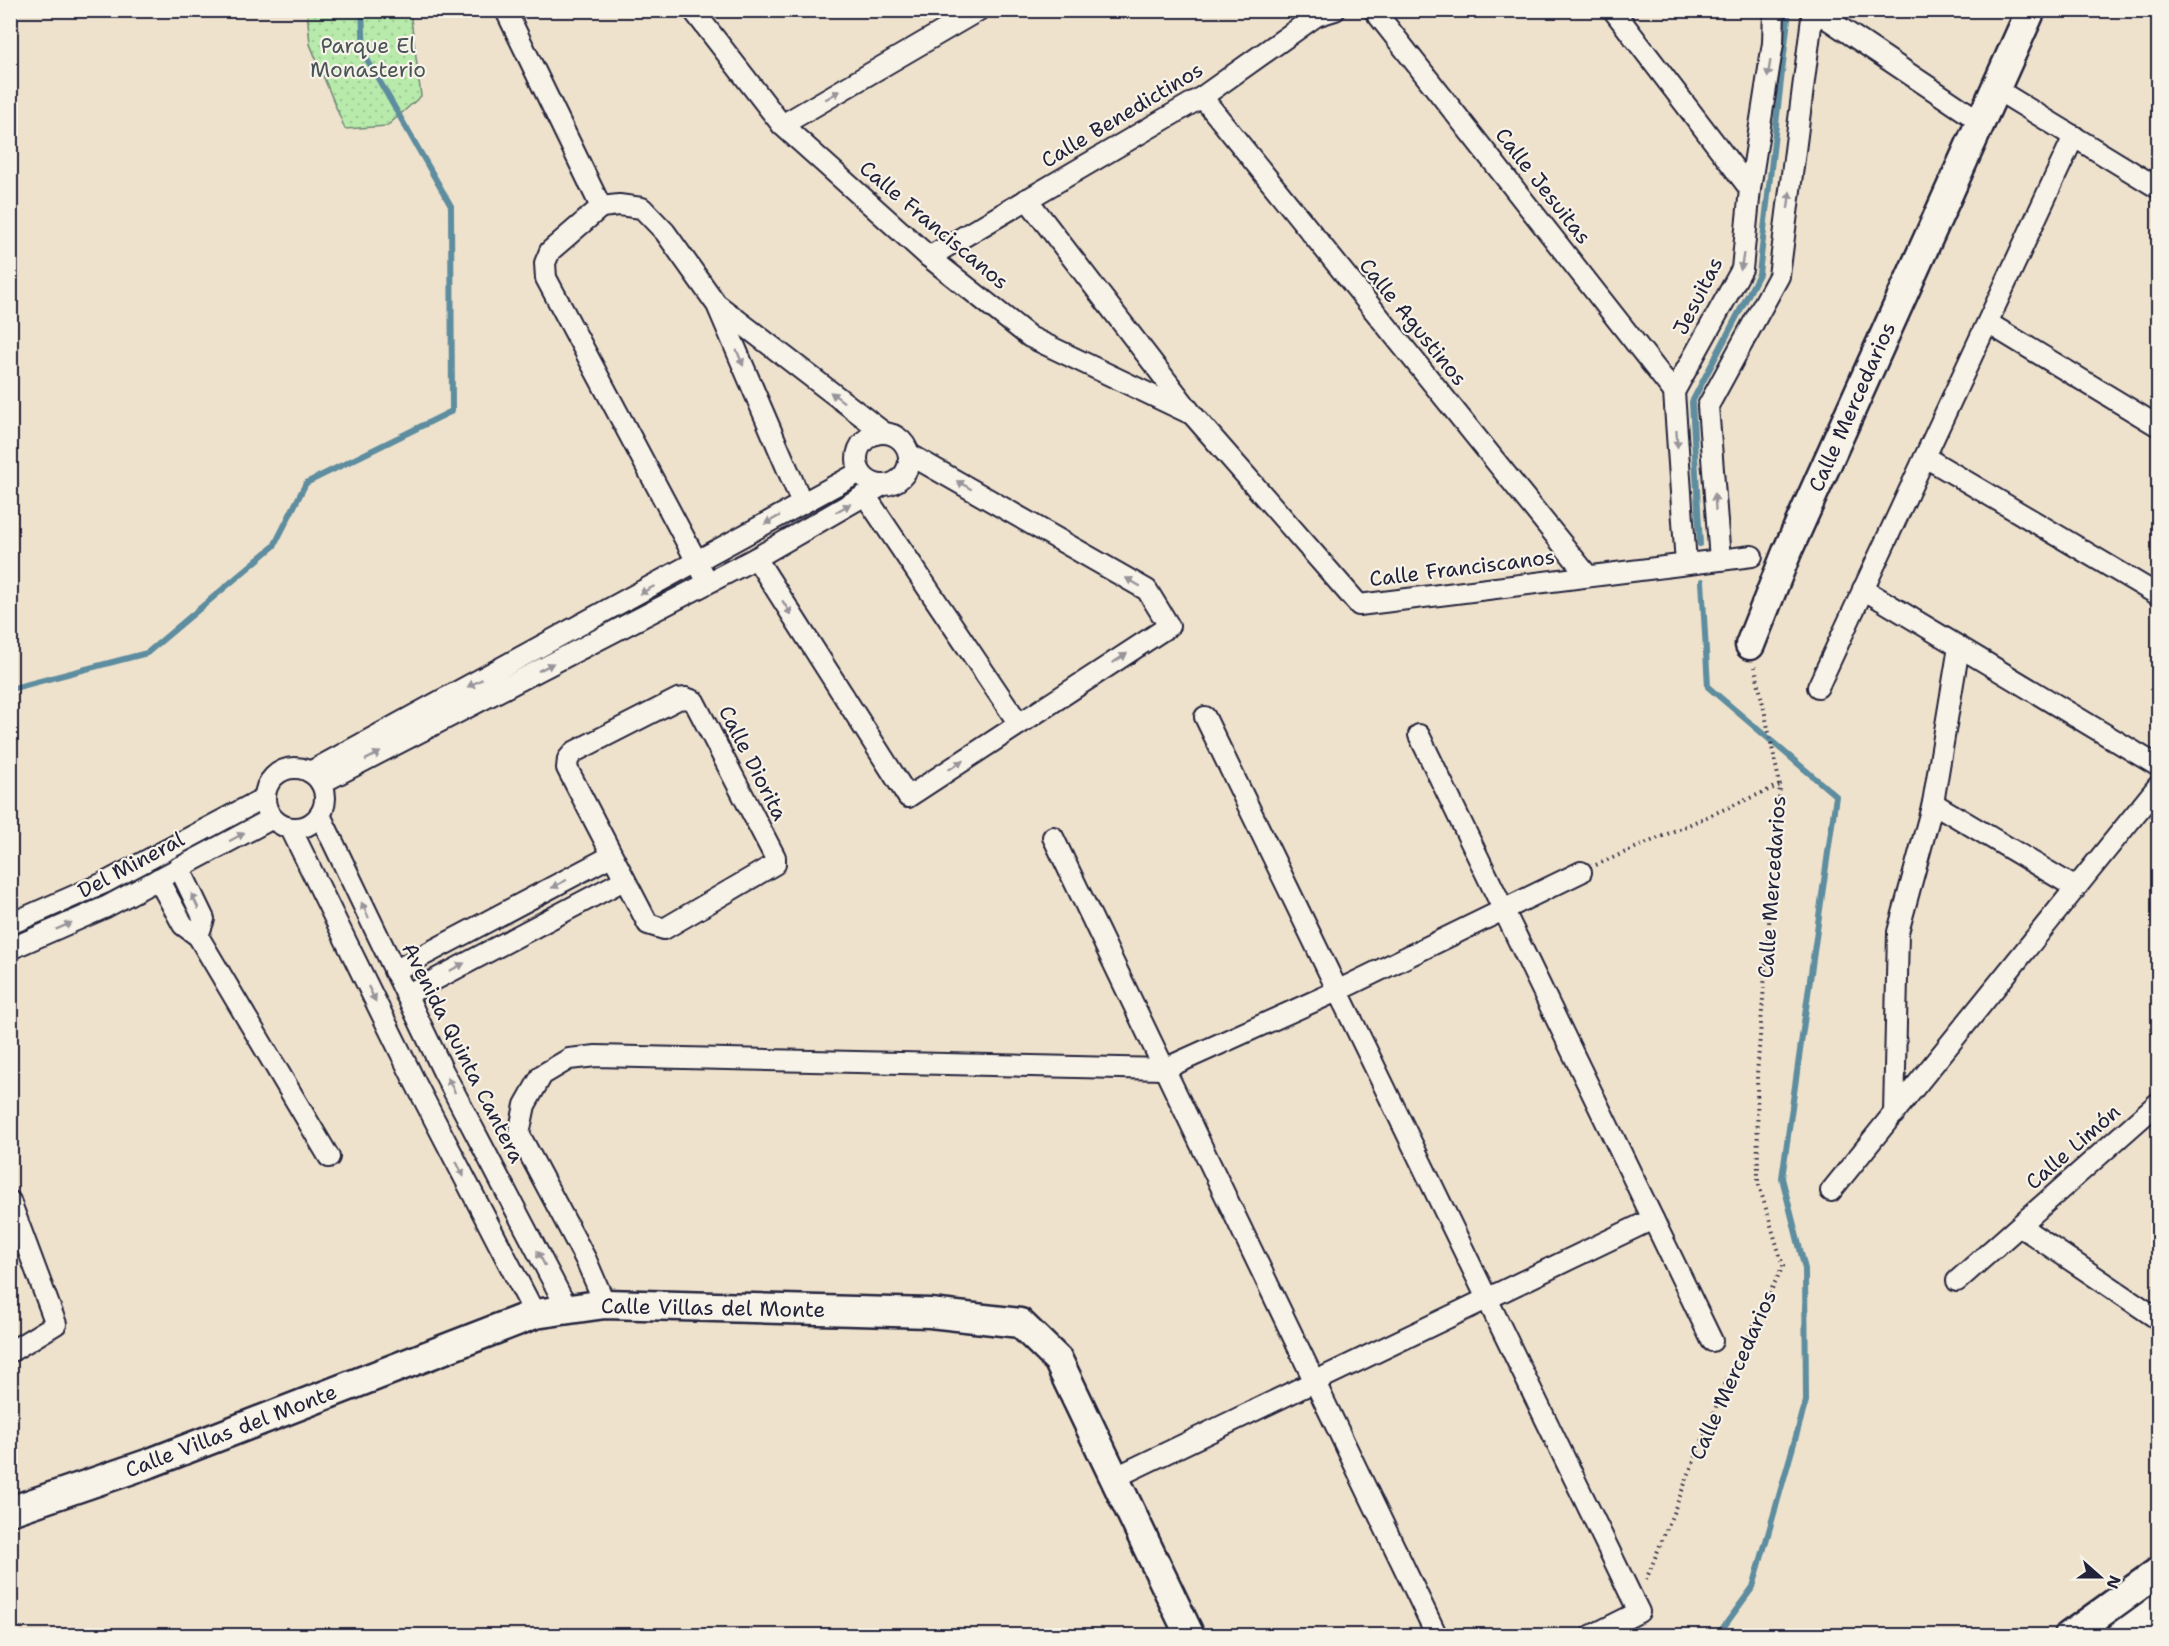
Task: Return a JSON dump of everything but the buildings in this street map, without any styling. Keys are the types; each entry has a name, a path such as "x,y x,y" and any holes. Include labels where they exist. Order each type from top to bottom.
{"street":[{"name":"Calle Franciscanos","path":"693,10 782,124 929,257 1030,337 1192,414"},
{"path":"782,124 979,10"},
{"name":"Calle Benedictinos","path":"929,257 1202,97 1316,16 1335,10"},
{"name":"Calle Jesuitas","path":"1374,10 1674,392"},
{"path":"1613,10 1750,189"},
{"name":"Jesuitas","path":"1674,392 1742,269 1750,189 1773,43 1774,10"},
{"path":"1720,560 1708,406 1779,276 1814,10 1981,122"},
{"name":"Calle Mercedarios","path":"1750,645 1787,552 2031,10"},
{"path":"507,13 602,207"},
{"path":"1996,89 2158,188"},
{"name":"Calle Agustinos","path":"1202,97 1588,576"},
{"path":"1818,687 2074,136"},
{"name":"Calle Franciscanos","path":"1027,199 1192,414 1359,605 1752,556"},
{"path":"707,583 698,562 546,278 545,263 550,250 602,207 619,205 642,208 665,232 717,305 802,504"},
{"path":"717,305 883,432 900,438 909,454 1147,590 1169,626 908,797 756,558"},
{"path":"1988,323 2158,426"},
{"path":"1674,392 1686,564"},
{"path":"883,432 874,434 860,446 857,463 860,472 1019,724"},
{"path":"316,778 579,650 756,558 873,490 900,479 906,472 909,454"},
{"path":"1925,457 2158,595"},
{"path":"316,778 568,633 860,472"},
{"path":"1863,590 2158,765"},
{"path":"568,633 579,650"},
{"path":"1894,1114 1898,932 1933,803 1959,646"},
{"name":"Calle Diorita","path":"686,698 694,701 775,857 775,864 664,929 648,924 611,856 567,768 568,759 574,752 678,699 686,698"},
{"path":"1204,717 1639,1612 1591,1635"},
{"path":"1419,735 1712,1341"},
{"path":"291,829 308,825 320,815 325,800 316,778 296,768 280,771 269,782 264,798 271,819 291,829 416,1084 535,1314"},
{"path":"1832,1191 2158,786"},
{"name":"Del Mineral","path":"10,924 106,882 264,798"},
{"path":"1933,803 2076,888"},
{"name":"Avenida Quinta Cantera","path":"320,815 406,995 568,1310"},
{"name":"Del Mineral","path":"10,949 106,908 271,819"},
{"path":"1053,837 1437,1635"},
{"path":"394,971 611,856"},
{"path":"179,867 204,920 198,936"},
{"path":"605,1304 586,1260 519,1134 525,1105 542,1075 569,1059 596,1056 1164,1069 1337,991 1581,872"},
{"path":"158,879 183,925 198,936 329,1157"},
{"path":"406,995 624,880"},
{"name":"Calle Limón","path":"1957,1281 2158,1103"},
{"path":"10,1201 56,1324 10,1352"},
{"path":"1114,1478 1653,1219"},
{"path":"2020,1226 2158,1319"},
{"name":"Calle Villas del Monte","path":"10,1511 150,1463 535,1314 605,1304 930,1313 1020,1323 1058,1360 1190,1635"},
{"path":"2069,1635 2158,1572"},
{"path":"2121,1635 2158,1609"}],"path":[{"name":"Calle Mercedarios","path":"1639,1612 1644,1585 1726,1382 1784,1266 1758,1182 1757,1074 1780,785 1750,645"},
{"path":"1581,872 1780,785"}],"green space":[{"name":"Parque El Monasterio","path":"307,11 410,11 421,96 387,126 345,129 310,44"}],"waterway":[{"path":"10,689 147,653 274,546 306,483 452,411 451,206 364,54 362,10"},
{"path":"1700,544 1692,402 1759,274 1789,10"},
{"path":"1702,581 1708,687 1836,796 1782,1178 1805,1269 1806,1401 1753,1587 1717,1636"}]}
